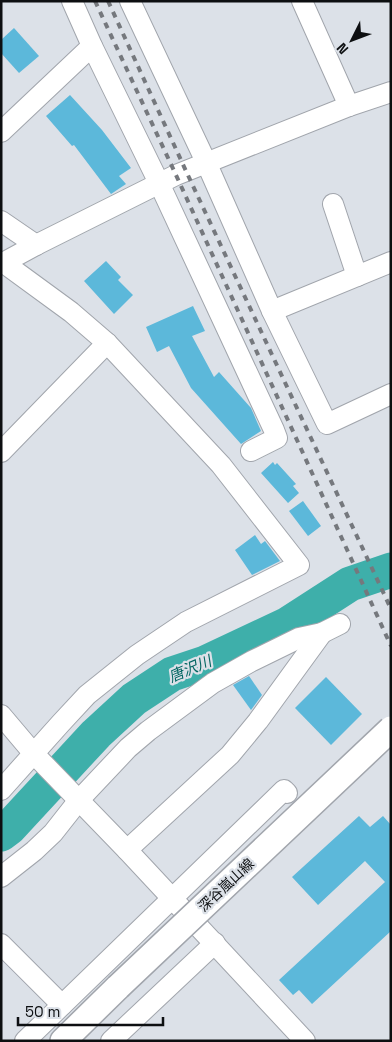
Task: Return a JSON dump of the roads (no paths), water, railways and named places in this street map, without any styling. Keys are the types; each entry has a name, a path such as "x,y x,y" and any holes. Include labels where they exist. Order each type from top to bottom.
{"main road":[{"name":"深谷嵐山線","path":"63,1041 391,729"}],"street":[{"path":"72,1 274,430 277,438 251,451"},
{"path":"130,1 206,162 272,311 327,424 391,394"},
{"path":"302,1 350,106"},
{"path":"1,132 92,46"},
{"path":"1,790 36,757 61,723 87,695 137,655 186,622 299,565 221,465 107,344 71,312 2,263 159,183 206,162 391,92"},
{"path":"333,204 357,276"},
{"path":"1,220 36,245"},
{"path":"272,311 391,262"},
{"path":"1,452 107,344"},
{"path":"1,877 34,852 53,834 76,797 148,730 213,683 252,661 299,638 331,629 230,755 127,850"},
{"path":"1,715 36,757 173,898 305,1041"},
{"path":"25,1041 284,790 287,793"},
{"path":"111,1041 215,943"},
{"path":"1,944 62,1005"}],"waterway":[{"name":"唐沢川","path":"1,834 9,828 96,734 134,699 172,674 205,663 288,624 350,584 391,570"}],"railway":[{"path":"95,1 391,646"},
{"path":"108,1 391,609"}]}
